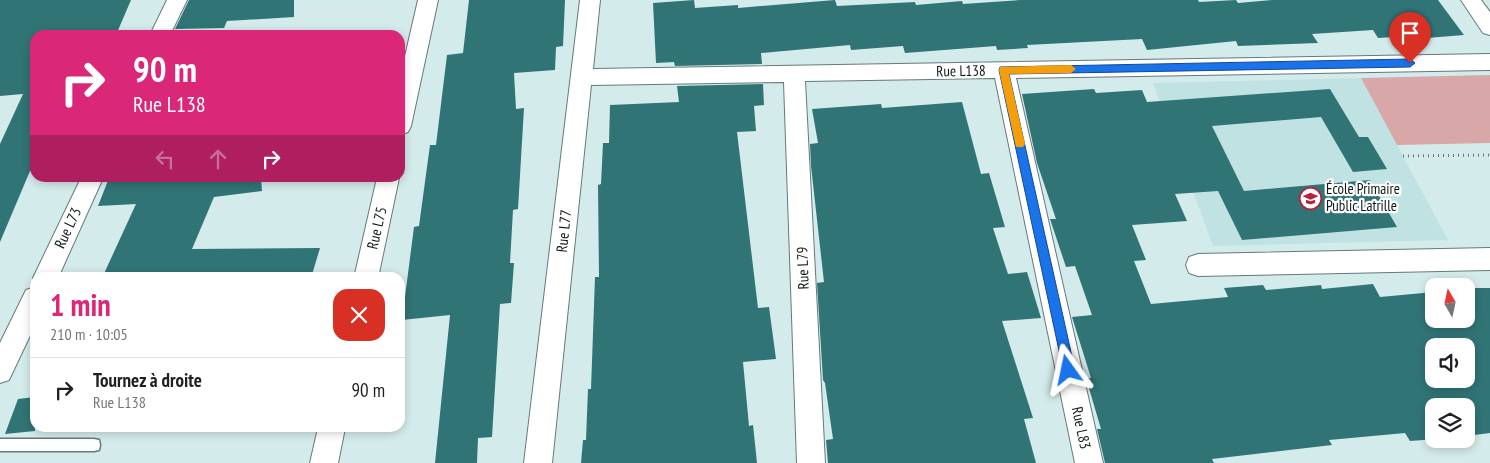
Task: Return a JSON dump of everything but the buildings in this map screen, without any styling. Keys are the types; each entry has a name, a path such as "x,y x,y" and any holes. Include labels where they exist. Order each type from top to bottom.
{"street":[{"path":"162,30 177,0"},
{"path":"405,104 428,0"},
{"name":"Rue L77","path":"538,463 590,0"},
{"path":"1471,0 1490,28"},
{"name":"Rue L138","path":"582,77 1490,62"},
{"name":"Rue L83","path":"1004,70 1089,463"},
{"name":"Rue L79","path":"794,74 811,463"},
{"name":"Rue L73","path":"48,272 90,182"},
{"name":"Rue L75","path":"367,272 387,182"},
{"path":"1198,265 1490,260"},
{"path":"0,371 30,308"},
{"path":"324,463 331,432"}],"lane":[{"path":"0,445 94,445"}],"path":[{"path":"1403,156 1490,155"}],"shaded area":[{"path":"1490,75 1490,143 1397,145 1361,78"},
{"name":"École Primaire Public Latrille","path":"1361,78 1448,240 1213,246 1153,83"}],"slow traffic":[{"path":"1020,144 1004,70 1071,69"}],"place":[{"name":"École Primaire Public Latrille","path":"1310,198"}],"route":[{"path":"1068,370 1004,70 1410,63"}]}
